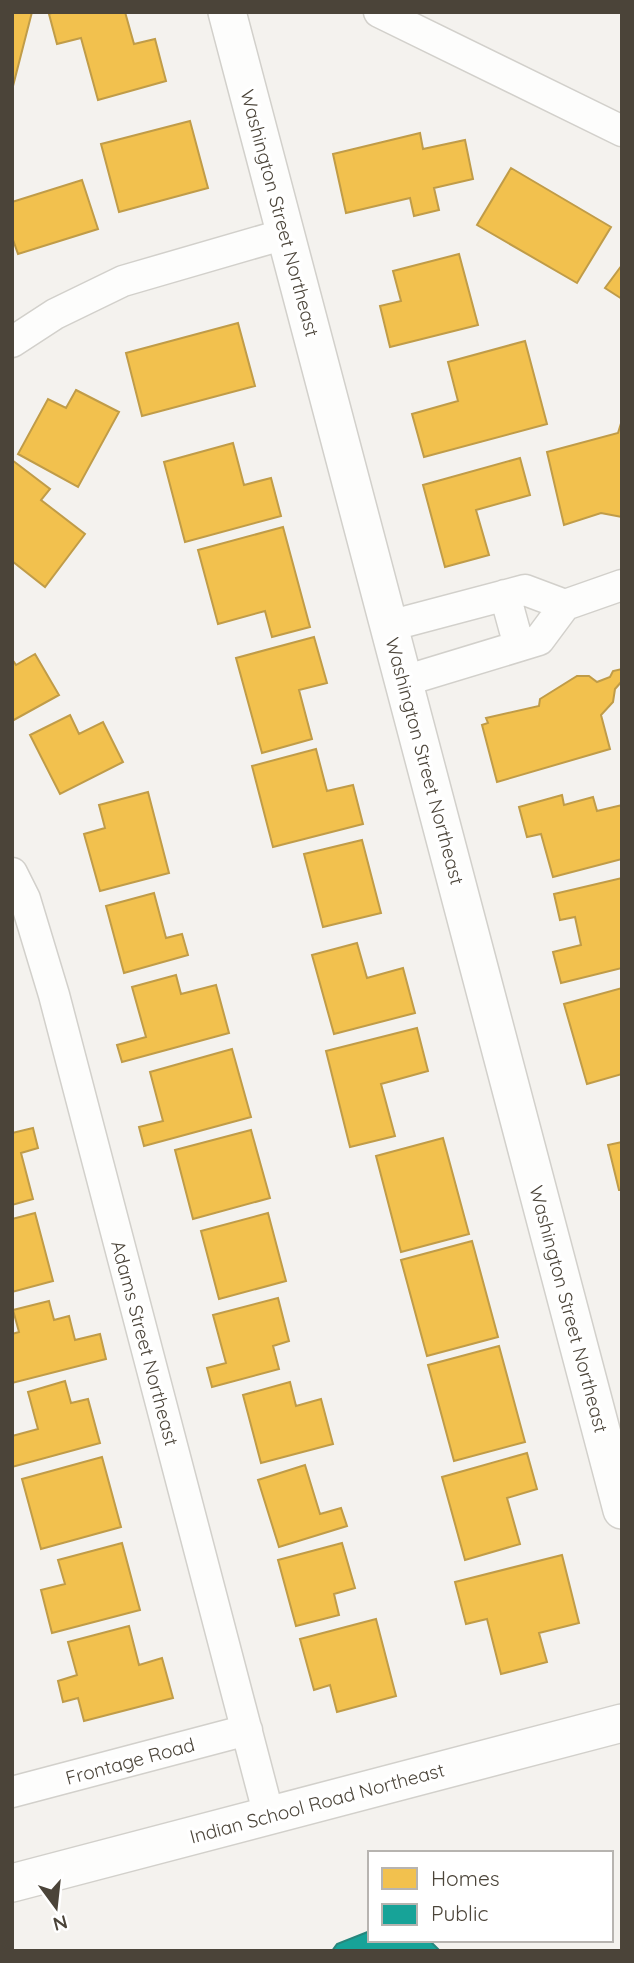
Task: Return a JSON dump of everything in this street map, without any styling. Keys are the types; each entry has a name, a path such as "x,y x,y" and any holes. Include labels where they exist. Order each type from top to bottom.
{"street":[{"name":"Washington Street Northeast","path":"227,12 622,1510"},
{"path":"379,12 622,131"},
{"path":"12,342 55,314 123,281 285,234"},
{"path":"404,681 539,640 565,605 622,585"},
{"path":"389,626 525,590 565,605"},
{"path":"506,596 519,646"},
{"name":"Adams Street Northeast","path":"12,873 25,899 54,995 269,1816"},
{"name":"Indian School Road Northeast","path":"12,1883 622,1723"},
{"name":"Frontage Road","path":"12,1792 247,1730"}],"building: Homes":[{"path":"12,12 32,12 13,86 12,86"},
{"path":"125,12 134,44 155,39 166,81 98,100 81,38 57,44 49,14"},
{"path":"190,121 208,188 119,212 101,144"},
{"path":"420,133 423,149 465,140 473,179 434,188 439,210 414,216 410,198 346,213 333,154"},
{"path":"511,168 611,227 577,283 477,225"},
{"path":"82,180 98,229 18,254 12,237 12,202"},
{"path":"459,254 478,325 390,347 380,306 401,301 393,271"},
{"path":"622,265 622,299 605,288"},
{"path":"238,323 255,386 142,416 126,353"},
{"path":"525,341 547,424 424,457 412,414 458,401 448,362"},
{"path":"76,390 119,412 78,487 18,454 48,399 66,408"},
{"path":"622,420 622,517 601,513 564,525 547,452 618,433"},
{"path":"233,443 244,485 271,478 281,516 185,542 164,462"},
{"path":"520,458 530,495 476,510 489,555 445,567 423,485"},
{"path":"12,460 50,489 41,500 85,534 45,587 12,561"},
{"path":"283,527 310,627 272,637 265,611 218,624 198,550"},
{"path":"314,637 327,683 299,690 312,739 262,753 236,658"},
{"path":"35,654 59,695 12,721 12,659 16,665"},
{"path":"622,669 622,681 615,689 613,702 601,715 610,749 497,782 482,725 488,723 486,718 539,706 540,699 577,676 589,676 597,682 610,677 613,671"},
{"path":"70,715 79,734 103,722 123,762 60,794 30,735"},
{"path":"316,749 327,791 353,785 363,824 273,847 252,766"},
{"path":"148,792 169,873 100,891 84,834 105,828 99,805"},
{"path":"562,795 564,805 593,797 597,811 622,805 622,859 553,877 541,834 527,837 519,807"},
{"path":"362,840 381,913 323,927 304,854"},
{"path":"622,878 622,968 561,983 553,952 581,945 575,917 560,920 554,894"},
{"path":"154,893 166,938 182,934 188,955 124,973 106,906"},
{"path":"357,943 367,978 403,968 415,1013 334,1034 312,955"},
{"path":"176,975 181,994 216,985 229,1033 122,1062 117,1045 146,1037 132,987"},
{"path":"622,988 622,1074 587,1084 564,1004"},
{"path":"417,1028 428,1071 381,1084 395,1136 350,1147 326,1051"},
{"path":"232,1049 251,1117 144,1146 139,1127 163,1121 150,1072"},
{"path":"33,1128 38,1148 21,1153 33,1199 12,1205 12,1133"},
{"path":"251,1130 270,1198 193,1219 175,1150"},
{"path":"443,1138 469,1234 401,1252 376,1156"},
{"path":"622,1142 622,1190 619,1190 608,1145"},
{"path":"35,1213 53,1281 12,1292 12,1219"},
{"path":"268,1213 286,1281 219,1299 201,1231"},
{"path":"472,1241 498,1337 427,1356 401,1260"},
{"path":"278,1298 289,1341 273,1346 279,1369 212,1387 207,1368 226,1363 213,1315"},
{"path":"49,1301 54,1320 69,1316 75,1340 100,1334 106,1359 12,1383 12,1334 19,1332 13,1310"},
{"path":"499,1346 525,1442 454,1461 428,1365"},
{"path":"65,1381 71,1403 88,1399 100,1443 12,1467 12,1436 38,1429 28,1392"},
{"path":"290,1382 296,1406 321,1399 333,1444 261,1463 243,1395"},
{"path":"527,1453 537,1489 507,1498 520,1544 465,1560 442,1477"},
{"path":"102,1457 121,1527 41,1549 22,1479"},
{"path":"305,1465 320,1514 341,1508 347,1526 279,1547 258,1480"},
{"path":"122,1543 140,1610 52,1633 41,1590 65,1584 58,1560"},
{"path":"342,1543 355,1588 334,1594 339,1615 296,1626 278,1560"},
{"path":"562,1555 579,1623 539,1633 547,1662 501,1674 487,1619 466,1624 455,1582"},
{"path":"376,1619 396,1696 337,1712 330,1685 314,1690 300,1639"},
{"path":"129,1626 139,1665 162,1658 173,1698 84,1721 78,1698 63,1702 58,1681 77,1675 68,1642"}],"building: Public":[{"path":"368,1932 368,1942 431,1942 440,1951 332,1951 337,1944"}]}
